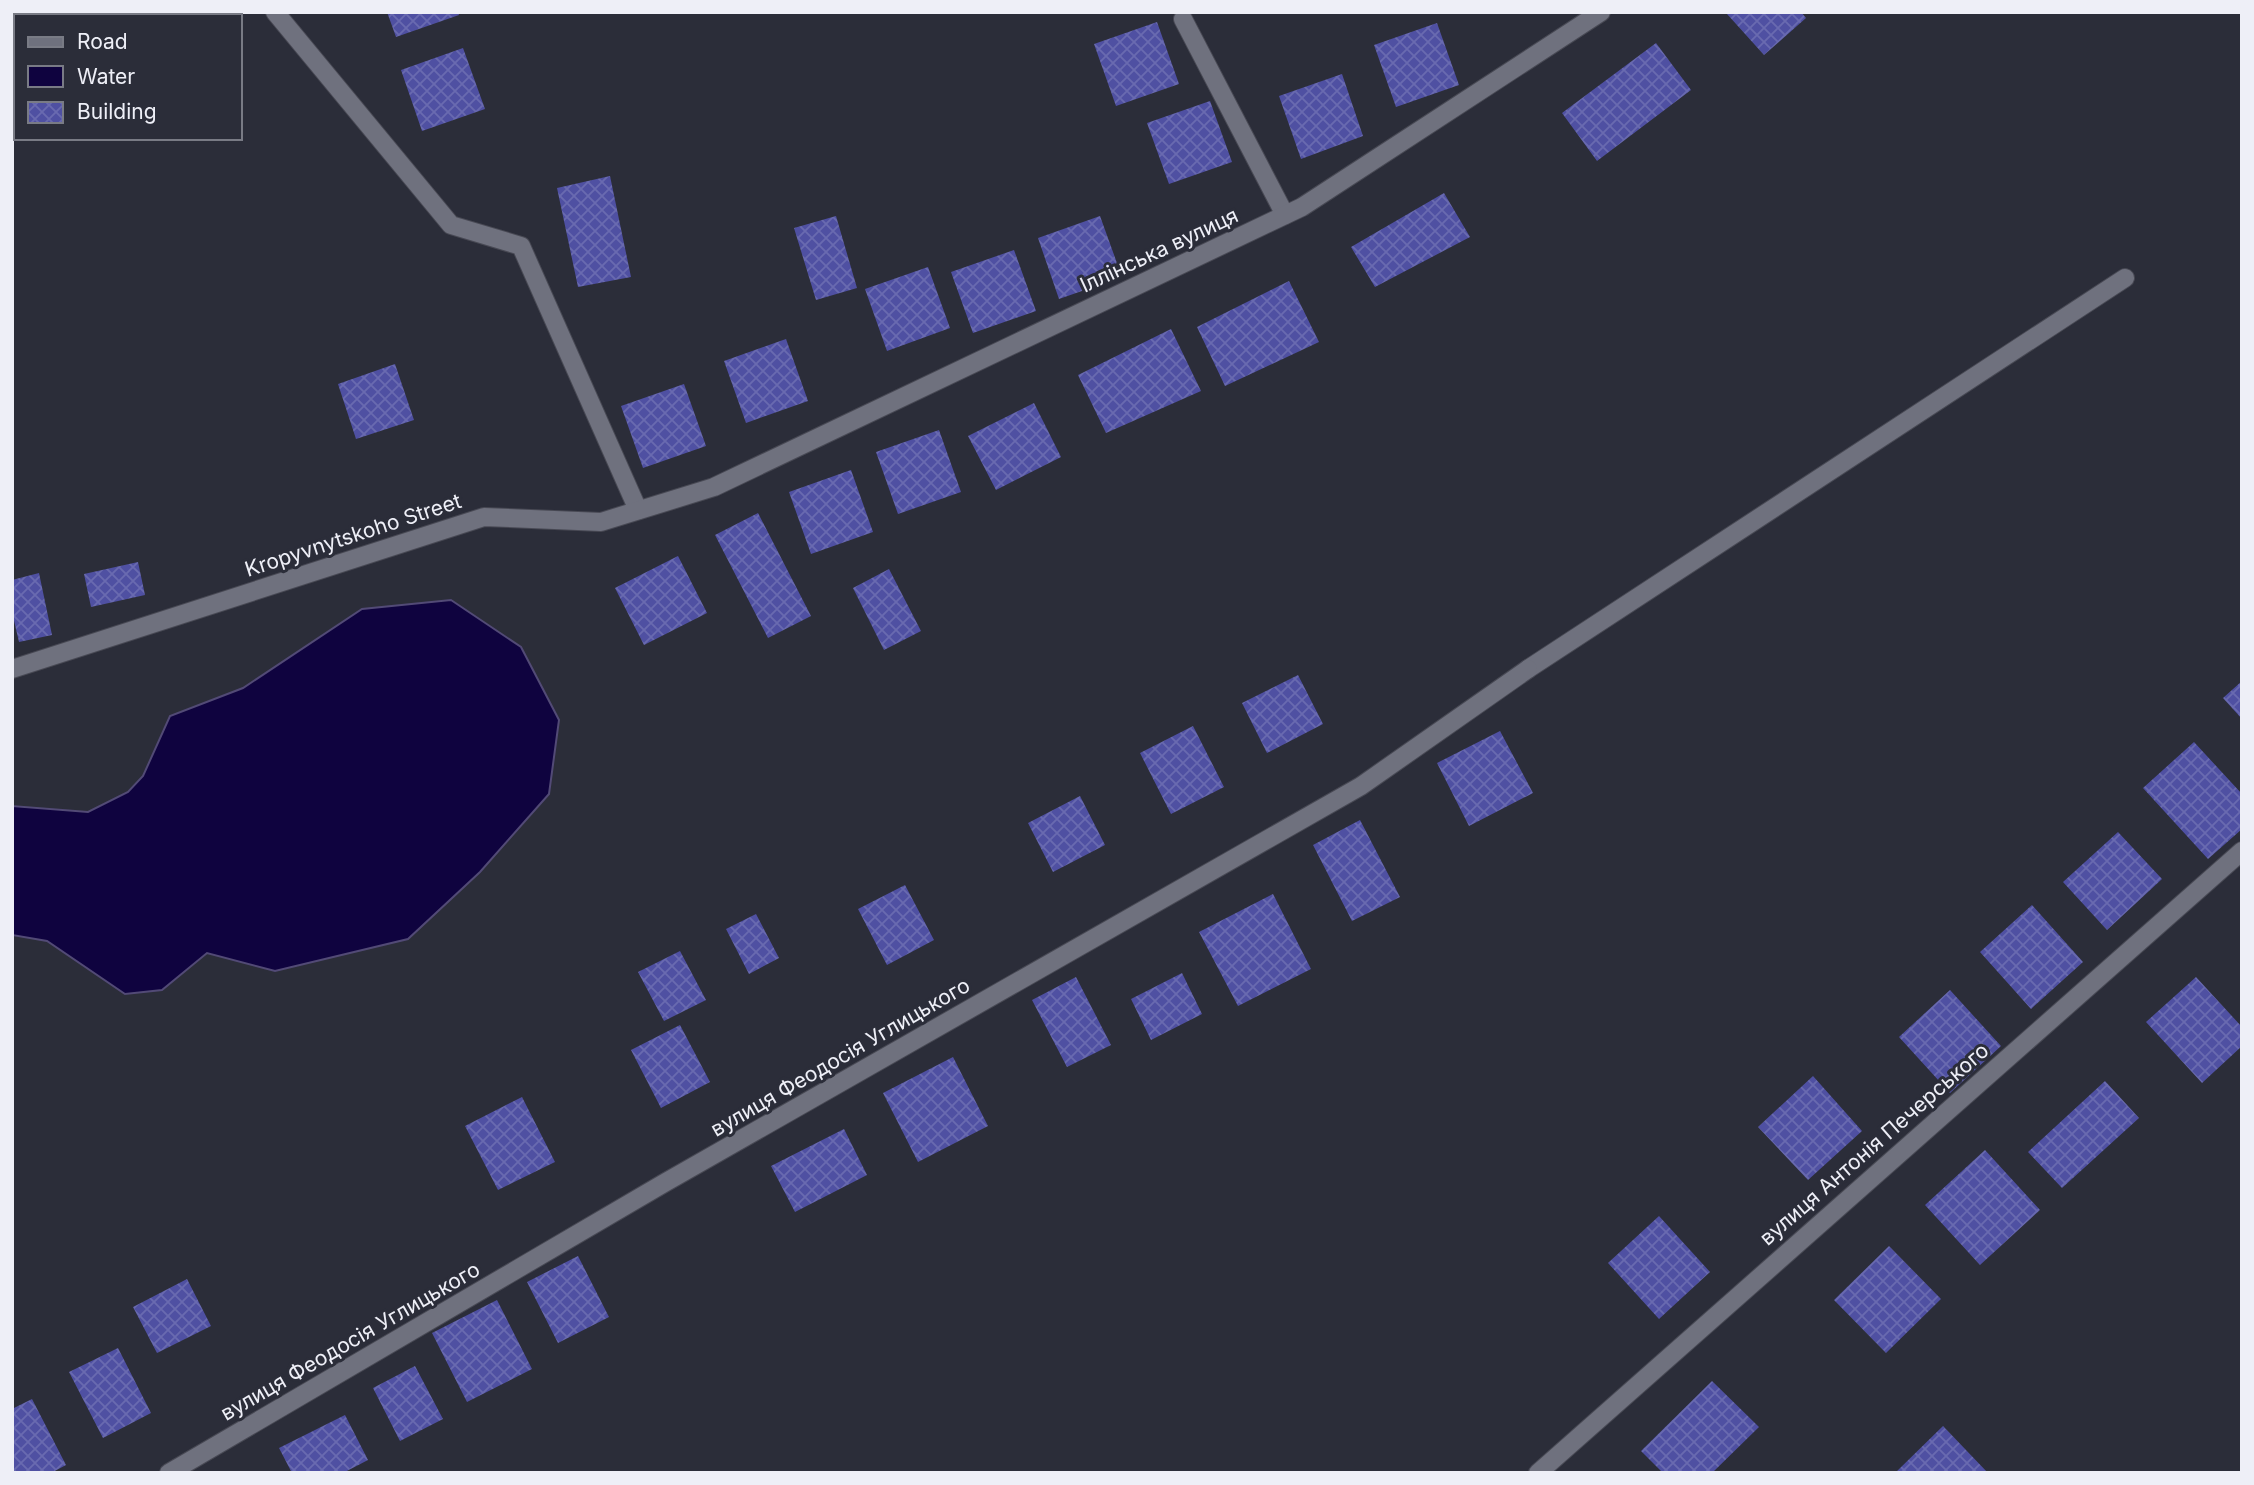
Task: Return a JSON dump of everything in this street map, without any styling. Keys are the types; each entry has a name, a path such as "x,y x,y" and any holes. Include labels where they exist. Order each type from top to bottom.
{"street":[{"path":"275,12 451,225 521,246 638,510"},
{"name":"Іллінська вулиця","path":"713,487 1302,207 1601,12"},
{"path":"1183,19 1285,215"},
{"name":"вулиця Феодосія Углицького","path":"169,1473 654,1189 1361,786 1528,669 2125,278"},
{"name":"Kropyvnytskoho Street","path":"12,669 484,517 601,522 713,487"},
{"name":"вулиця Антонія Печерського","path":"1538,1473 2242,851"}],"water":[{"path":"451,600 521,647 559,720 549,794 480,872 408,939 275,971 207,953 162,990 125,994 47,941 12,935 12,806 88,812 128,792 143,776 170,716 243,688 362,609"}],"building":[{"path":"387,12 458,12 459,15 396,37"},
{"path":"1801,12 1806,18 1764,55 1727,14"},
{"path":"1157,22 1179,84 1116,106 1094,44"},
{"path":"1437,23 1459,85 1396,107 1374,45"},
{"path":"1656,43 1691,90 1597,161 1562,113"},
{"path":"14,48 12,86 12,50"},
{"path":"463,48 485,109 422,131 401,70"},
{"path":"1342,74 1363,136 1301,159 1279,96"},
{"path":"1210,101 1232,162 1169,184 1147,123"},
{"path":"610,176 631,277 578,287 557,188"},
{"path":"1444,193 1470,237 1375,287 1351,247"},
{"path":"836,216 857,288 816,300 794,228"},
{"path":"1100,216 1122,277 1059,299 1038,238"},
{"path":"1014,250 1036,311 973,333 951,272"},
{"path":"928,267 950,328 887,351 865,289"},
{"path":"1289,281 1319,342 1225,386 1197,327"},
{"path":"1171,329 1201,391 1106,433 1078,375"},
{"path":"786,339 808,401 746,423 724,361"},
{"path":"395,364 414,420 356,439 338,384"},
{"path":"684,384 706,446 643,468 621,406"},
{"path":"1034,403 1061,457 996,490 968,436"},
{"path":"939,430 961,492 898,514 876,452"},
{"path":"851,470 873,532 811,554 789,492"},
{"path":"758,513 811,616 768,638 715,535"},
{"path":"678,556 707,613 644,645 615,588"},
{"path":"138,562 145,595 91,607 84,574"},
{"path":"889,569 921,631 884,650 853,588"},
{"path":"39,573 52,635 19,642 12,612 12,580"},
{"path":"1298,675 1323,724 1267,753 1242,703"},
{"path":"2242,681 2242,719 2223,698"},
{"path":"1193,726 1224,787 1171,814 1140,753"},
{"path":"1500,731 1533,793 1469,826 1437,763"},
{"path":"2194,742 2242,794 2242,829 2208,859 2143,788"},
{"path":"1080,796 1105,845 1053,872 1028,823"},
{"path":"1360,820 1400,897 1352,921 1313,845"},
{"path":"2118,832 2162,879 2107,930 2063,882"},
{"path":"905,885 934,940 887,965 858,909"},
{"path":"1273,894 1311,969 1238,1006 1199,932"},
{"path":"2032,905 2083,962 2031,1009 1980,952"},
{"path":"756,914 779,958 749,974 726,929"},
{"path":"680,951 706,1000 664,1021 638,972"},
{"path":"1182,973 1202,1014 1151,1040 1131,999"},
{"path":"1076,977 1111,1045 1067,1067 1032,1000"},
{"path":"2196,977 2242,1027 2242,1046 2202,1083 2146,1022"},
{"path":"1950,990 2001,1046 1950,1093 1899,1037"},
{"path":"680,1025 710,1082 661,1108 631,1050"},
{"path":"953,1057 988,1126 918,1162 883,1093"},
{"path":"1813,1076 1862,1131 1808,1180 1758,1127"},
{"path":"2105,1081 2139,1118 2062,1188 2028,1152"},
{"path":"522,1097 555,1162 498,1190 465,1126"},
{"path":"844,1129 867,1175 795,1212 771,1166"},
{"path":"1985,1150 2040,1210 1980,1265 1925,1205"},
{"path":"1659,1216 1710,1272 1659,1319 1608,1263"},
{"path":"1889,1246 1941,1299 1886,1353 1834,1300"},
{"path":"578,1256 609,1317 558,1343 527,1282"},
{"path":"187,1279 211,1326 157,1353 133,1307"},
{"path":"497,1300 532,1369 467,1402 432,1333"},
{"path":"118,1348 151,1413 103,1438 69,1372"},
{"path":"415,1366 443,1419 400,1441 373,1388"},
{"path":"1712,1381 1759,1427 1712,1473 1663,1473 1641,1451"},
{"path":"32,1399 66,1465 51,1473 12,1473 12,1409"},
{"path":"345,1415 368,1460 343,1473 292,1473 279,1448"},
{"path":"1943,1426 1988,1473 1895,1473"}]}
